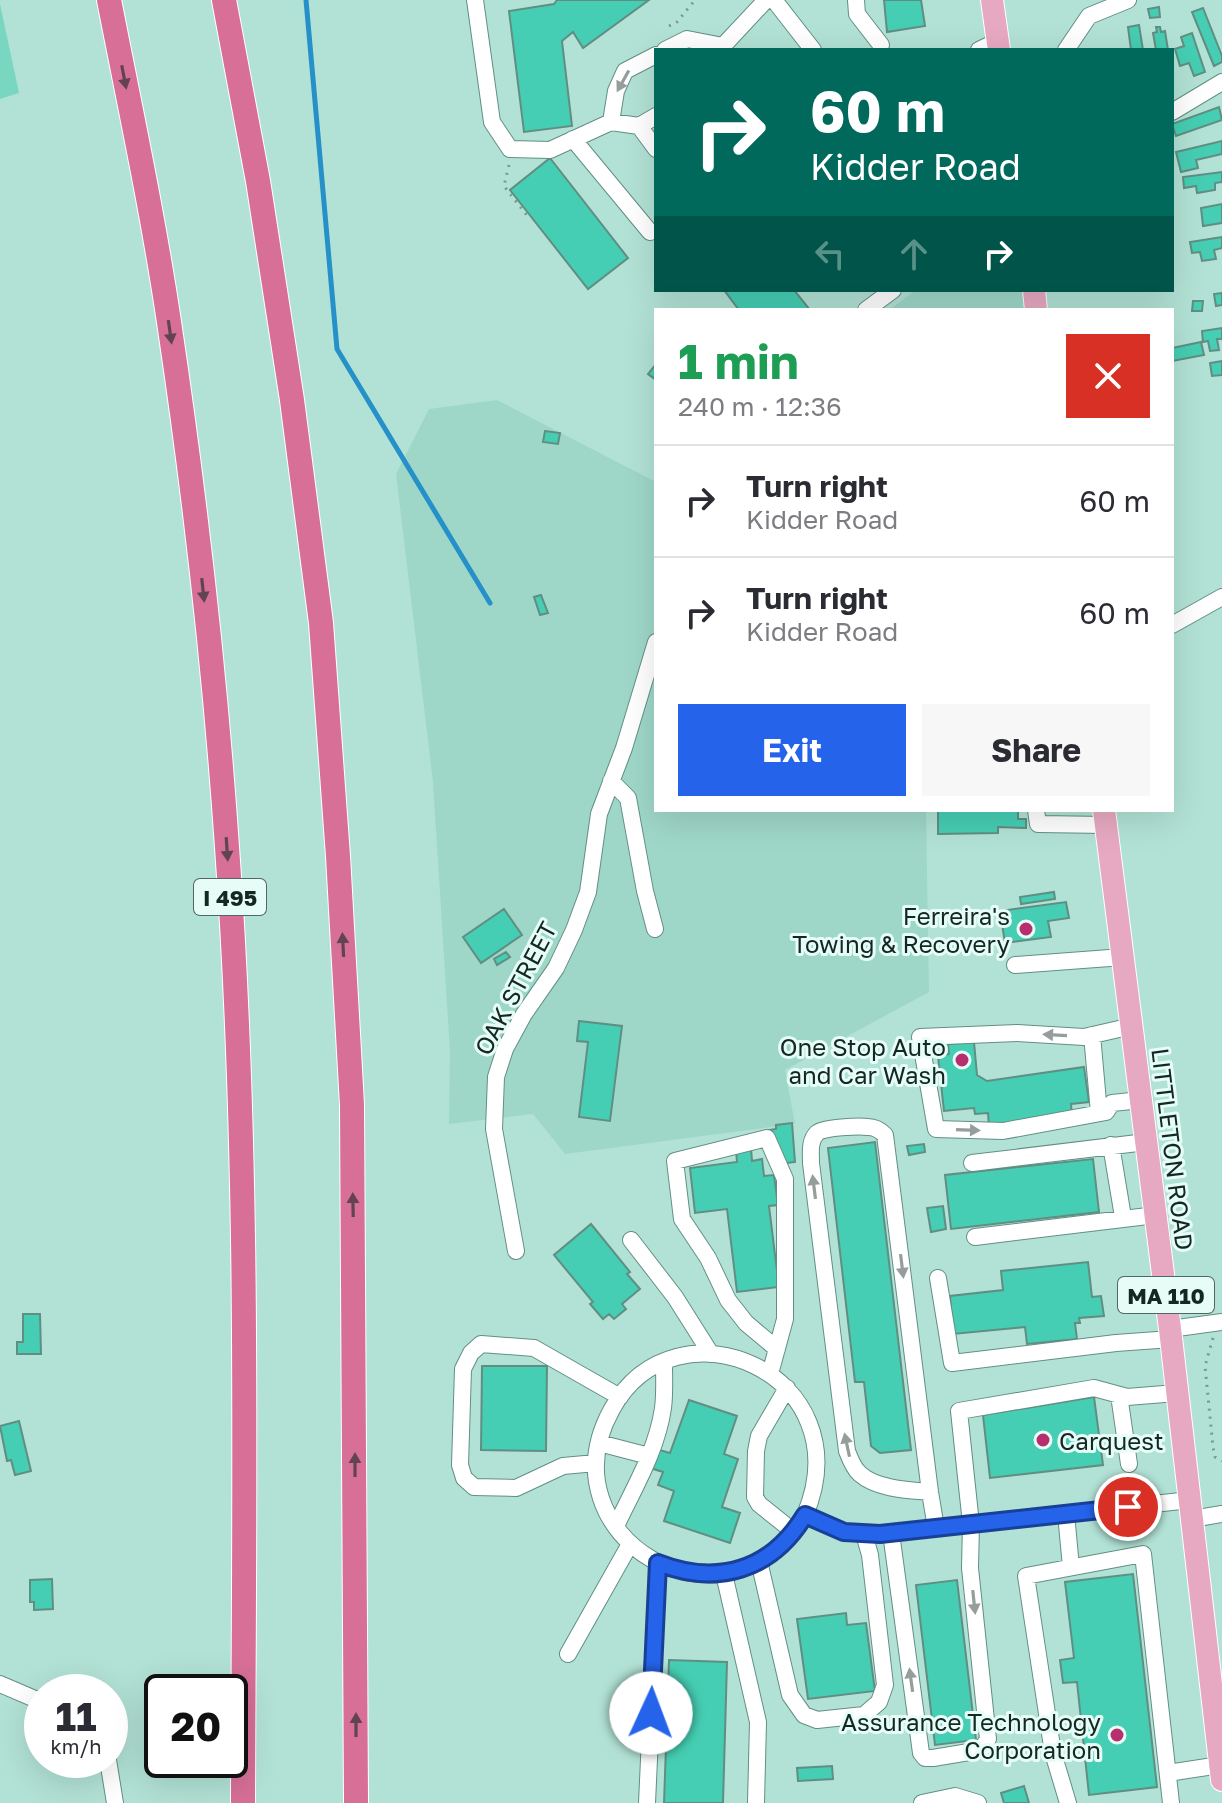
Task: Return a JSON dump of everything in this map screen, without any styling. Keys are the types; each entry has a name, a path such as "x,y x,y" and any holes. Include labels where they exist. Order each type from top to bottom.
{"highway":[{"name":"I 495","path":"109,0 168,318 195,514 227,848 237,1013 241,1208 243,1803"},
{"path":"224,0 258,181 285,353 325,670 352,1105 356,1803"}],"main road":[{"path":"992,0 992,47"},
{"name":"LITTLETON ROAD","path":"1105,818 1191,1510 1214,1644 1221,1772"}],"street":[{"path":"475,0 492,122 510,149 550,150 611,122 639,126 654,117"},
{"path":"669,48 687,39 722,48 766,0"},
{"path":"774,0 811,48"},
{"path":"856,0 857,14 881,45"},
{"path":"1067,48 1089,16 1128,0"},
{"path":"611,122 616,91 625,71 654,56"},
{"path":"1174,111 1222,82"},
{"path":"639,126 654,146"},
{"path":"573,139 650,232"},
{"path":"869,308 890,292"},
{"path":"1174,624 1222,597"},
{"name":"OAK STREET","path":"516,1251 494,1129 496,1077 505,1049 524,1014 556,968 574,930 588,892 599,814 624,748 654,649"},
{"path":"611,781 628,798 655,929"},
{"path":"1036,812 1038,824 1105,818"},
{"path":"1015,965 1123,957"},
{"path":"1132,1026 1084,1037 1017,1033 920,1037 936,1129 1003,1131 1106,1112 1112,1103 1141,1100"},
{"path":"1092,1035 1099,1113"},
{"path":"930,1492 873,1482 857,1473 847,1451 811,1163 811,1145 822,1129 868,1127 885,1135 936,1528"},
{"path":"770,1374 777,1349 785,1319 785,1179 767,1138 675,1161 682,1219 708,1258 728,1300 746,1323 777,1349"},
{"path":"972,1163 1146,1142"},
{"path":"1111,1145 1123,1217"},
{"path":"975,1237 1156,1215"},
{"path":"631,1240 675,1297 711,1354"},
{"path":"938,1278 952,1363 1170,1334 1219,1323"},
{"path":"596,1463 563,1466 516,1488 474,1487 464,1478 460,1465 463,1369 471,1353 481,1344 534,1348 620,1397"},
{"path":"711,1354 742,1359 770,1374 787,1388 809,1423 816,1454 815,1485 805,1515 794,1532 774,1551 759,1561 724,1574 697,1575 658,1563 630,1544 604,1504 596,1463 605,1423 620,1397 642,1375 680,1357 711,1354"},
{"path":"616,1526 659,1427 664,1404 664,1363"},
{"path":"787,1388 759,1436 755,1497 759,1504 794,1532"},
{"path":"891,1533 921,1753 925,1758 933,1758 981,1750 988,1739 970,1568 971,1524 959,1411 1094,1388 1127,1397 1177,1393"},
{"path":"1119,1395 1129,1464"},
{"path":"599,1443 649,1456"},
{"path":"805,1515 844,1532 864,1534 1066,1514 1191,1510 1222,1514"},
{"path":"1066,1514 1071,1567"},
{"path":"759,1561 790,1695 804,1715 817,1720 864,1715 879,1702 885,1685 870,1555 864,1534"},
{"path":"568,1654 630,1544"},
{"path":"1068,1803 1053,1753 1026,1576 1143,1554 1171,1803"},
{"path":"647,1803 658,1563"},
{"path":"724,1574 758,1722 756,1803"},
{"path":"0,1684 24,1694"},
{"path":"1168,1773 1221,1772"},
{"path":"111,1778 115,1803"},
{"path":"922,1803 955,1796 978,1803"}],"path":[{"path":"669,26 677,22 695,0"},
{"path":"509,165 504,186 529,218"},
{"path":"1219,1323 1205,1366 1213,1447 1215,1457 1222,1461"}],"shaded area":[{"path":"0,4 19,93 0,99"},
{"path":"913,292 1023,292 1025,308 892,308"},
{"path":"497,400 654,481 654,812 926,812 929,992 785,1070 795,1124 565,1154 533,1114 449,1124 450,1052 433,782 396,474 429,409"}],"building":[{"path":"557,0 649,0 583,48 573,32 562,41 572,126 524,132 509,11 554,4"},
{"path":"884,0 921,0 925,26 887,32"},
{"path":"1159,7 1160,17 1150,18 1148,9"},
{"path":"1203,8 1222,56 1222,62 1214,66 1192,12"},
{"path":"1139,25 1143,48 1131,48 1128,27"},
{"path":"1156,27 1160,27 1161,32 1165,31 1168,48 1156,48 1153,33 1157,32"},
{"path":"1192,33 1205,72 1194,76 1189,63 1180,66 1175,49 1184,46 1181,37"},
{"path":"1219,107 1222,120 1176,136 1174,123"},
{"path":"1222,141 1222,154 1196,160 1198,168 1181,172 1176,152"},
{"path":"550,158 628,258 588,289 510,190"},
{"path":"1222,172 1222,182 1215,183 1215,190 1197,193 1196,186 1184,188 1183,177"},
{"path":"1222,204 1222,223 1203,226 1201,208"},
{"path":"1222,237 1222,248 1214,250 1216,259 1202,261 1200,252 1192,253 1190,242"},
{"path":"726,292 796,292 808,308 738,308"},
{"path":"1222,293 1222,305 1216,306 1214,294"},
{"path":"1193,301 1203,301 1202,311 1192,311"},
{"path":"1222,328 1222,339 1217,339 1219,350 1210,351 1208,341 1203,342 1202,331"},
{"path":"1201,342 1204,355 1174,361 1174,348"},
{"path":"1222,361 1222,375 1212,376 1210,363"},
{"path":"545,431 560,433 558,444 543,442"},
{"path":"541,595 548,613 540,615 534,597"},
{"path":"938,812 1018,812 1018,819 1026,819 1026,828 998,827 998,833 938,834"},
{"path":"1054,892 1055,899 1021,904 1020,897"},
{"name":"Ferreira's Towing & Recovery","path":"1066,902 1069,918 1048,921 1051,937 1005,943 1000,911"},
{"path":"504,909 522,935 481,963 463,937"},
{"path":"506,952 510,957 497,965 494,959"},
{"path":"579,1021 622,1026 610,1121 579,1117 588,1042 577,1041"},
{"path":"974,1042 977,1075 987,1081 1084,1067 1089,1102 1071,1104 1072,1116 989,1127 988,1113 975,1114 974,1108 944,1111 938,1056 949,1054 948,1044"},
{"path":"792,1123 795,1162 780,1164 769,1130 776,1129 776,1125"},
{"path":"875,1142 911,1450 880,1453 871,1446 864,1382 855,1382 828,1148"},
{"path":"924,1144 925,1152 909,1155 907,1146"},
{"path":"751,1148 752,1161 762,1159 764,1176 774,1175 778,1205 769,1206 779,1287 737,1292 727,1209 695,1213 690,1168 737,1162 736,1150"},
{"path":"1093,1159 1099,1212 951,1229 945,1175"},
{"path":"943,1206 946,1229 931,1232 927,1208"},
{"path":"591,1224 640,1289 622,1304 626,1309 614,1319 609,1314 603,1319 554,1255"},
{"path":"1088,1262 1092,1297 1101,1296 1104,1316 1079,1318 1080,1323 1075,1323 1077,1339 1027,1344 1025,1327 953,1334 950,1296 1003,1290 1001,1271"},
{"path":"23,1314 40,1314 41,1354 17,1354 17,1342 23,1342"},
{"path":"482,1366 547,1366 546,1451 481,1450"},
{"name":"Carquest","path":"1094,1397 1103,1465 990,1478 983,1415"},
{"path":"689,1400 737,1416 724,1454 738,1459 722,1507 740,1513 730,1543 664,1521 674,1491 658,1485 663,1472 650,1468 656,1449 670,1453"},
{"path":"19,1421 31,1471 15,1475 11,1460 7,1461 0,1426"},
{"name":"Assurance Technology Corporation","path":"1133,1574 1157,1787 1089,1795 1077,1682 1063,1683 1060,1660 1074,1658 1065,1582"},
{"path":"52,1579 53,1609 34,1610 34,1602 30,1602 30,1580"},
{"path":"957,1580 976,1740 935,1745 916,1585"},
{"path":"846,1613 847,1625 866,1623 875,1691 808,1699 797,1619"},
{"path":"669,1660 727,1662 723,1803 664,1803"},
{"path":"832,1766 833,1779 798,1781 797,1768"},
{"path":"1024,1786 1029,1803 1004,1803 1001,1793"}],"waterway":[{"path":"306,0 337,349 490,603"}],"place":[{"name":"Ferreira's Towing & Recovery","path":"1026,929"},
{"name":"One Stop Auto and Car Wash","path":"962,1060"},
{"name":"Carquest","path":"1043,1440"},
{"name":"Assurance Technology Corporation","path":"1117,1735"}],"route":[{"path":"651,1713 658,1563 697,1575 738,1570 774,1551 786,1541 805,1515 824,1525 861,1535 1128,1507"}]}
